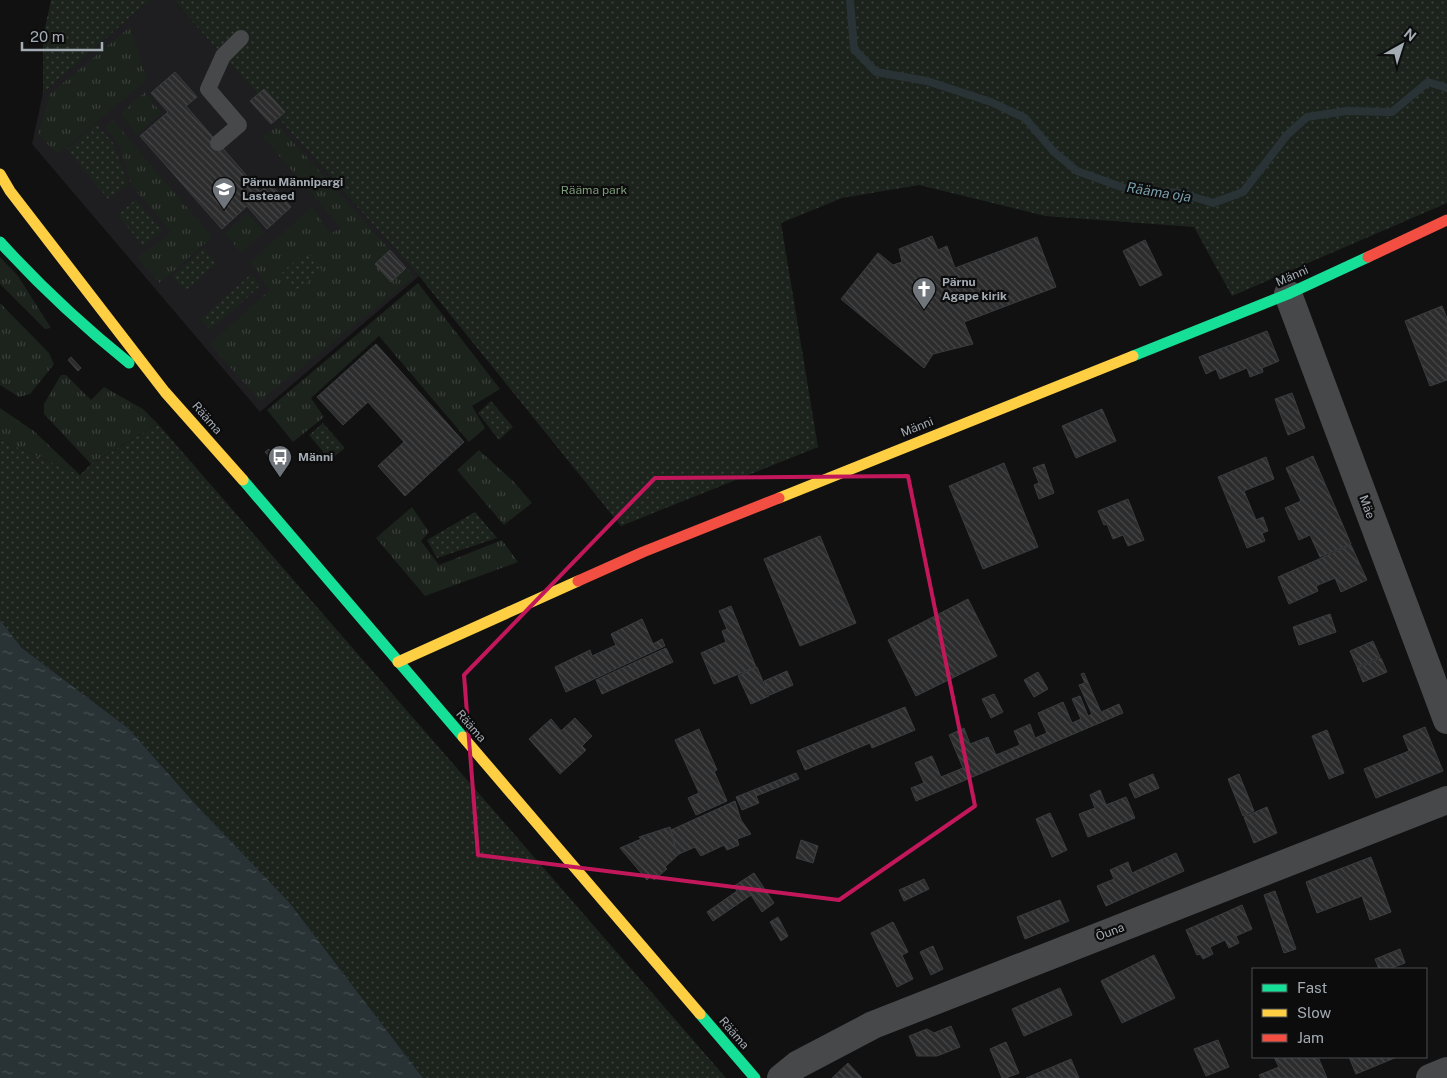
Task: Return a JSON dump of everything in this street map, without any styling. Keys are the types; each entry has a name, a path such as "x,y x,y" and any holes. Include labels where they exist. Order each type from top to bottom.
{"main road":[{"name":"Rääma","path":"0,174 10,191 165,392 252,490 755,1078"},
{"name":"Männi","path":"398,662 643,552 1288,294 1447,220"},
{"name":"Rääma","path":"0,242 16,260 95,336 165,392"}],"street":[{"name":"Mäe","path":"1288,294 1447,720"},
{"name":"Õuna","path":"781,1078 797,1065 873,1025 1447,800"},
{"path":"1430,1078 1447,1072"}],"lane":[{"path":"218,143 238,125 208,89 223,56 242,38"}],"highlighted area":[{"path":"908,476 975,806 839,900 478,855 464,675 655,478"}],"shaded area":[{"name":"Pärnu Männipargi Lasteaed","path":"150,0 173,0 419,276 260,412 32,144 43,93"}],"green space":[{"path":"51,0 150,0 43,93 43,37"},
{"name":"Rääma park","path":"173,0 1447,0 1447,203 1232,296 1194,227 1045,216 919,185 842,198 781,223 818,447 621,526 419,276"},
{"path":"130,27 147,80 58,154 38,135 50,94"},
{"path":"145,92 161,113 137,135 121,114"},
{"path":"113,120 212,237 160,283 137,258 171,232 131,185 120,146 105,127"},
{"path":"96,124 113,143 128,184 108,199 67,149"},
{"path":"278,125 414,277 260,401 210,344 270,290 250,262 312,207 330,234 341,228 263,137"},
{"path":"136,199 162,231 143,246 118,215"},
{"path":"247,212 264,232 241,253 225,233"},
{"path":"204,248 216,264 185,291 172,276"},
{"path":"306,251 322,270 296,292 282,273"},
{"path":"0,257 18,276 51,328 45,329 0,284"},
{"path":"251,274 261,285 211,330 201,319"},
{"path":"418,283 500,389 472,406 485,428 469,442 379,336 311,398 324,417 293,442 267,410"},
{"path":"0,303 49,353 54,364 30,394 19,397 0,385"},
{"path":"61,375 66,375 91,400 104,387 143,409 158,424 91,464 44,414 44,404"},
{"path":"491,401 513,427 499,440 478,413"},
{"path":"0,408 35,432 80,475 0,440"},
{"path":"323,423 345,448 330,460 309,435"},
{"path":"158,424 726,1078 423,1078 289,902 198,807 128,728 22,648 0,620 0,440 80,475 91,464"},
{"path":"479,450 515,483 532,503 504,525 457,470"},
{"path":"412,507 429,532 421,541 439,565 502,540 518,562 425,596 376,538"},
{"path":"475,512 497,538 437,558 427,540"}],"water":[{"path":"0,620 22,648 128,728 198,807 289,902 423,1078 0,1078"}],"building":[{"path":"175,72 197,97 186,106 260,191 270,183 291,207 267,229 247,206 222,229 140,136 168,112 151,93"},
{"path":"264,89 285,112 271,124 250,101"},
{"name":"Pärnu Agape kirik","path":"932,236 938,250 947,246 955,268 1037,237 1056,287 964,322 973,344 933,354 924,368 841,299 878,253 893,265 902,262 899,249"},
{"path":"1145,240 1162,275 1140,286 1123,251"},
{"path":"390,250 406,268 391,282 375,264"},
{"path":"1442,306 1447,318 1447,380 1430,386 1405,321"},
{"path":"1267,331 1279,361 1262,368 1263,372 1250,377 1247,368 1220,379 1216,369 1206,374 1199,357"},
{"path":"376,344 464,442 405,496 378,466 404,442 368,402 343,425 317,397"},
{"path":"71,357 81,368 78,371 68,360"},
{"path":"1292,393 1305,428 1288,435 1275,399"},
{"path":"1102,409 1116,441 1076,458 1062,426"},
{"path":"269,449 278,460 275,463 265,452"},
{"path":"1313,456 1351,544 1320,557 1310,535 1299,540 1285,508 1301,501 1286,468"},
{"path":"1266,457 1274,479 1244,491 1256,520 1263,517 1268,531 1262,533 1265,541 1247,548 1218,477"},
{"path":"1004,463 1038,547 983,569 949,486"},
{"path":"1044,464 1054,493 1039,499 1034,485 1039,483 1033,468"},
{"path":"1128,499 1144,540 1128,546 1123,535 1113,539 1107,524 1104,525 1098,511"},
{"path":"820,536 856,623 800,646 764,559"},
{"path":"1351,545 1367,580 1341,592 1335,578 1316,586 1318,591 1289,604 1278,577"},
{"path":"968,599 997,656 916,696 888,640"},
{"path":"731,606 756,667 714,684 701,653 726,642 722,631 727,629 719,611"},
{"path":"1330,614 1336,632 1299,645 1293,627"},
{"path":"642,619 653,644 662,639 665,646 566,692 555,667 590,650 592,656 616,645 611,634"},
{"path":"1373,641 1380,657 1357,667 1350,651"},
{"path":"666,648 673,662 602,694 596,680"},
{"path":"1381,658 1387,672 1363,682 1357,668"},
{"path":"757,667 769,696 751,704 738,676"},
{"path":"787,671 793,685 770,695 764,681"},
{"path":"1038,672 1048,689 1034,697 1024,680"},
{"path":"1084,673 1101,712 1119,704 1123,713 916,801 911,788 924,783 915,763 932,756 941,777 963,768 949,735 964,728 970,744 988,737 996,755 1020,745 1014,731 1030,724 1035,738 1047,733 1038,713 1063,702 1072,723 1081,719 1072,699 1080,696 1088,716 1092,714 1079,685 1085,683 1081,674"},
{"path":"994,694 1003,712 991,718 982,699"},
{"path":"905,707 915,730 872,748 870,743 805,770 797,751"},
{"path":"575,718 592,736 582,746 586,750 560,774 529,739 551,719 561,731"},
{"path":"1425,727 1443,771 1376,798 1364,769 1409,751 1403,736"},
{"path":"699,729 717,770 714,771 727,801 696,815 688,798 699,793 675,740"},
{"path":"1327,730 1344,773 1329,779 1312,736"},
{"path":"796,773 799,779 756,796 759,803 742,810 736,797"},
{"path":"1153,774 1159,788 1135,798 1129,784"},
{"path":"1239,774 1254,811 1243,816 1228,779"},
{"path":"1100,790 1106,805 1126,797 1135,818 1088,837 1079,814 1095,808 1090,795"},
{"path":"735,801 741,820 751,834 737,839 739,845 727,850 724,845 701,856 695,847 679,854 675,847 671,830"},
{"path":"1267,807 1277,833 1254,843 1244,817"},
{"path":"1050,813 1067,850 1052,857 1036,819"},
{"path":"670,827 675,847 679,854 665,867 667,869 654,880 651,876 647,880 620,848 641,839 639,837"},
{"path":"801,840 818,846 813,863 796,858"},
{"path":"1176,853 1184,871 1106,906 1097,886 1114,879 1110,870 1128,862 1132,873"},
{"path":"1371,857 1391,912 1370,920 1362,896 1317,913 1306,882"},
{"path":"754,873 774,903 762,912 751,895 713,921 707,912 737,891 734,886"},
{"path":"924,879 929,889 904,901 899,890"},
{"path":"1275,891 1296,949 1284,953 1264,895"},
{"path":"1060,900 1069,921 1025,939 1017,917"},
{"path":"1242,905 1252,929 1236,936 1239,943 1229,948 1225,940 1210,947 1213,954 1203,959 1200,954 1197,955 1186,930"},
{"path":"778,917 788,936 781,941 770,922"},
{"path":"893,922 908,952 902,955 913,979 897,987 871,933"},
{"path":"933,946 943,969 931,975 920,952"},
{"path":"1400,949 1405,963 1392,968 1379,968 1375,959"},
{"path":"1154,955 1175,998 1122,1023 1101,981"},
{"path":"1060,988 1072,1015 1024,1036 1012,1009"},
{"path":"951,1026 960,1047 937,1056 917,1056 909,1036 927,1029 934,1033"},
{"path":"1218,1040 1229,1067 1206,1076 1194,1049"},
{"path":"1006,1042 1019,1073 1002,1078 990,1049"},
{"path":"1274,1058 1318,1058 1327,1078 1261,1078 1259,1075 1279,1067"},
{"path":"1349,1058 1395,1058 1356,1074"},
{"path":"1071,1059 1079,1078 1026,1078"},
{"path":"848,1063 862,1078 832,1078"}],"waterway":[{"name":"Rääma oja","path":"850,0 854,49 876,72 927,81 991,102 1025,118 1054,152 1077,171 1130,190 1181,193 1213,203 1243,192 1287,135 1307,117 1346,111 1392,112 1428,82 1447,88"}],"traffic: fast":[{"path":"0,242 62,305 129,363"},
{"path":"1133,356 1288,294 1368,257"},
{"path":"243,480 463,737"},
{"path":"700,1014 755,1078"}],"traffic: slow":[{"path":"0,174 10,191 165,392 243,480"},
{"path":"779,498 1133,356"},
{"path":"398,662 578,581"},
{"path":"463,737 700,1014"}],"traffic: jam":[{"path":"1368,257 1447,220"},
{"path":"578,581 643,552 779,498"}],"place":[{"name":"Pärnu Männipargi Lasteaed","path":"224,210"},
{"name":"Pärnu Agape kirik","path":"924,310"},
{"name":"Männi","path":"280,478"}]}
